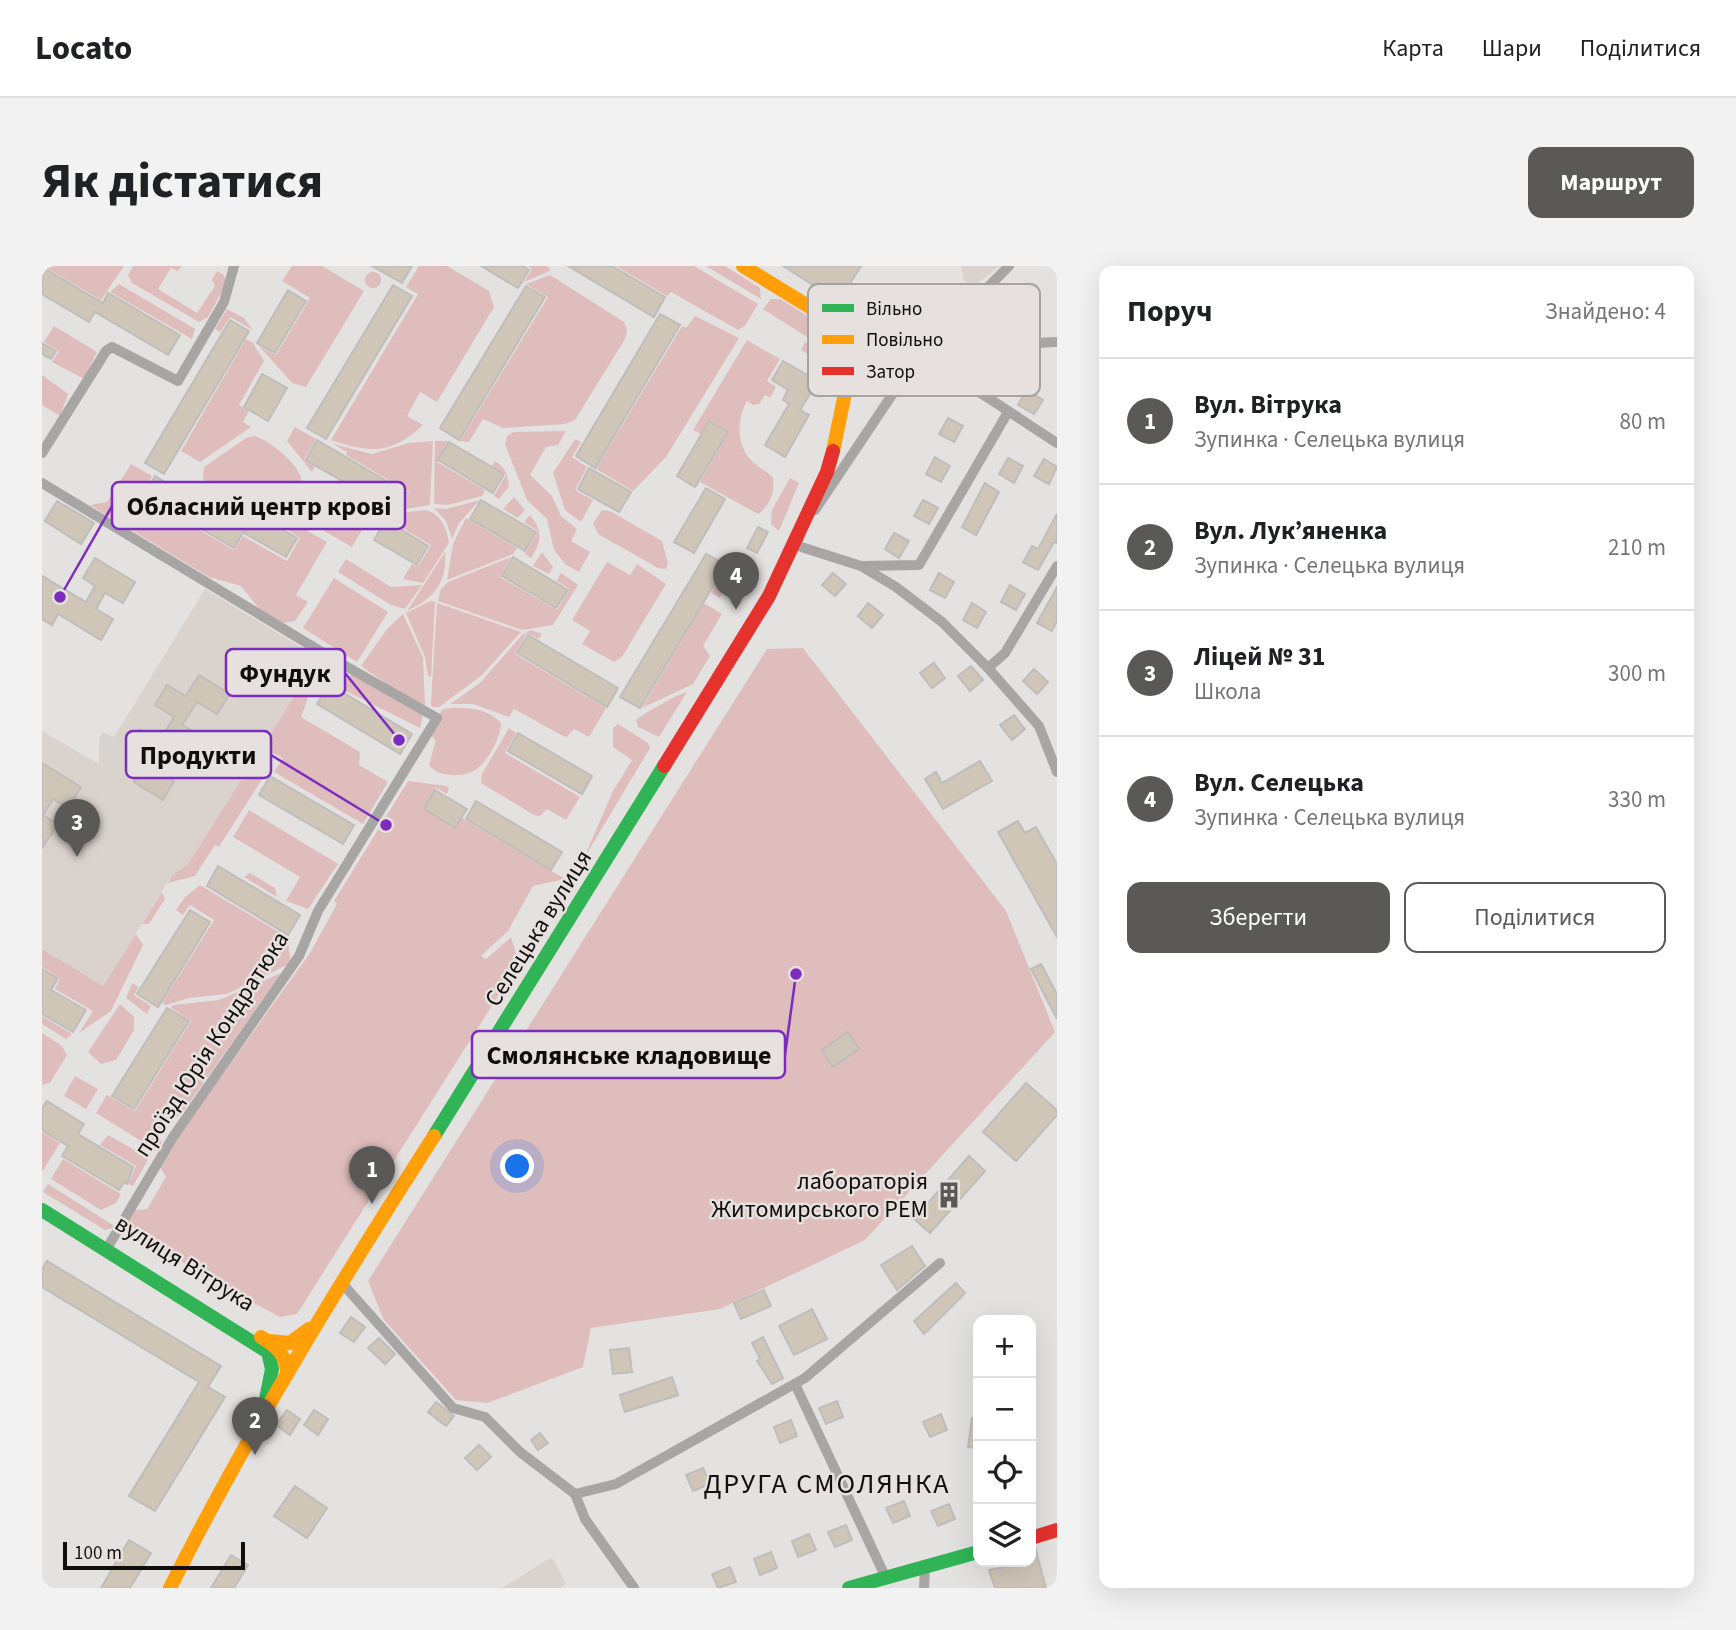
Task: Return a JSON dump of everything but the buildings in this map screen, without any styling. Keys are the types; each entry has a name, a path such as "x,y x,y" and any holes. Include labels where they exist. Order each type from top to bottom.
{"street":[{"path":"42,453 112,347 178,381 224,302 234,266"},
{"path":"743,266 808,306"},
{"name":"Селецька вулиця","path":"991,284 1009,266"},
{"name":"Селецька вулиця","path":"795,545 827,472 845,396"},
{"name":"Селецька вулиця","path":"164,1588 193,1527 289,1360 341,1282 734,654 795,545 892,396"},
{"path":"983,396 1057,443"},
{"path":"861,566 919,565 1009,412"},
{"name":"проїзд Юрія Кондратюка","path":"42,483 335,660 438,718 318,911 299,957 173,1137 108,1246"},
{"path":"795,545 861,566 896,587 942,622 1040,726 1057,772"},
{"path":"988,668 1005,653 1057,566"},
{"name":"вулиця Вітрука","path":"42,1200 108,1246 289,1360"},
{"name":"вулиця Вітрука","path":"42,1210 108,1246"},
{"path":"575,1494 616,1483 795,1384 940,1263"},
{"path":"341,1282 453,1408 485,1417 520,1452 575,1494 585,1519 634,1588"},
{"path":"267,1346 290,1343 311,1329"},
{"path":"289,1360 311,1329"},
{"name":"Селецька вулиця","path":"265,1401 272,1383 271,1359 267,1346"},
{"name":"Селецька вулиця","path":"170,1588 289,1360"},
{"path":"795,1384 885,1576"},
{"path":"1036,1536 1057,1530"},
{"path":"849,1588 973,1553"},
{"path":"925,1566 925,1588"}],"shaded area":[{"path":"43,266 124,266 101,300"},
{"path":"133,266 182,266 178,271 171,268 158,289 197,313 215,286 212,280 217,271 224,275 226,284 208,317 199,322 132,283 128,275"},
{"path":"292,266 322,266 364,291 306,387 292,383 259,346 276,355 310,298 282,281"},
{"path":"419,266 447,266 489,291 494,307 437,402 420,392 407,416 423,425 411,435 401,442 380,449 357,447 331,440 418,294 406,287"},
{"path":"528,266 548,266 550,271 524,282 532,269"},
{"path":"616,266 694,266 758,304 745,326 738,330 671,292 667,296"},
{"path":"706,266 725,266 760,288 761,299"},
{"path":"961,266 1000,266 976,284 968,284"},
{"path":"373,272 379,274 379,286 373,288 367,286 365,280 367,274"},
{"path":"550,275 624,322 627,330 625,339 575,420 565,424 503,428 483,419 469,442 460,441 548,297 526,284"},
{"path":"119,284 195,329 192,339 110,292"},
{"path":"771,299 780,299 808,316 808,338 763,309"},
{"path":"227,309 244,318 253,330 230,317 220,332 215,329"},
{"path":"695,316 739,338 666,457 633,491 596,469 682,326 686,328"},
{"path":"54,326 97,352 84,379 52,362 59,351 44,342"},
{"path":"246,339 253,343 264,361 239,405 249,411 243,422 251,427 200,462 181,451"},
{"path":"747,340 780,359 767,381 776,387 770,398 765,395 759,404 753,405 747,401 741,415 741,439 746,454 773,478 771,498 758,514 700,482 729,432 709,420 701,434 693,430"},
{"path":"805,342 808,344 808,354 801,350"},
{"path":"42,375 68,394 60,416 42,405"},
{"path":"295,427 316,439 304,460 315,467 312,472 287,441"},
{"path":"566,431 558,445 546,447 530,475 552,496 561,516 577,529 571,541 590,552 579,572 565,564 554,550 547,519 527,500 505,444 507,436 514,432"},
{"path":"254,436 284,455 301,476 301,490 290,509 267,496 225,493 203,479 204,467 246,438"},
{"path":"575,439 581,442 572,457 587,467 575,490 593,500 581,522 565,510 553,473"},
{"path":"433,441 430,505 399,510 409,492 346,455 347,452 333,444 372,454 409,443"},
{"path":"435,441 448,441 437,462 485,490 482,496 448,505 434,504"},
{"path":"495,461 505,471 509,486 499,499 494,496 506,475 492,466"},
{"path":"131,464 152,476 141,496 234,550 243,536 287,561 300,538 289,531 294,523 327,542 296,595 308,602 295,621 283,623 260,610 241,586 209,577 90,505 107,502"},
{"path":"790,478 799,483 779,531 771,524 772,510"},
{"path":"514,497 525,510 518,518 503,509"},
{"path":"480,500 459,523 452,539 446,521 434,508 446,509"},
{"path":"342,501 369,518 352,547 324,531"},
{"path":"426,510 436,515 442,523 449,543 423,583 403,579 412,564 418,567 431,545 392,522 398,513"},
{"path":"602,510 610,511 662,541 668,563 666,569 658,568 598,534 593,523"},
{"path":"530,515 537,526 540,536 531,558 525,554 538,531 524,522"},
{"path":"466,518 517,548 513,554 447,580 453,544"},
{"path":"445,552 444,572 436,589 424,601 407,611"},
{"path":"542,552 553,567 549,574 533,566"},
{"path":"511,557 500,577 557,610 570,589 557,581 561,573 578,585 553,625 522,630 438,601 441,589 448,582"},
{"path":"346,559 391,587 422,585 405,609 391,605 338,572"},
{"path":"607,562 630,575 637,564 666,584 622,657 614,662 582,644 590,631 572,620"},
{"path":"727,566 730,573 720,598 711,593"},
{"path":"334,578 388,612 357,662 303,628"},
{"path":"205,589 309,652 314,665 188,864 170,878 103,987 42,949 42,731 99,764 99,739 103,732 114,737"},
{"path":"430,601 435,602 431,677 428,676 425,657 406,613"},
{"path":"437,603 521,632 481,676 439,707 432,707 431,703"},
{"path":"704,603 722,614 703,646 710,656 693,684 642,708"},
{"path":"403,614 423,658 425,705 410,700 361,666 387,629"},
{"path":"531,630 542,634 539,639 527,633 515,654 606,708 589,737 574,729 567,737 563,736 514,709 509,717 473,704 450,704 480,683 522,635"},
{"path":"803,648 1006,911 1055,1032 865,1240 720,1309 591,1328 583,1367 487,1403 456,1400 384,1320 368,1281 767,649"},
{"path":"314,665 301,717 360,752 359,765 388,782 363,824 274,772 283,758 271,752 262,767 264,776 219,847 215,845 195,876 168,883 173,875 188,864"},
{"path":"353,673 423,713 420,728 338,687"},
{"path":"687,692 659,737 638,727 636,720 640,717"},
{"path":"448,708 484,711 501,723 499,735 489,755 480,767 470,773 444,774 429,765 436,740 429,734 442,710"},
{"path":"618,724 648,743 650,748 583,860 613,791 632,760 613,747 613,728"},
{"path":"509,728 516,733 505,753 580,797 566,820 547,809 540,816 534,815 481,783 482,774"},
{"path":"408,781 447,786 447,794 436,788 423,809 455,829 462,818 565,879 533,886 508,931 481,956 486,959 511,937 519,963 297,1314 280,1317 216,1283 124,1226 134,1210 147,1209 166,1177 160,1167 173,1143 310,953 337,904 334,901"},
{"path":"249,810 338,864 308,909 286,901 300,877 233,837"},
{"path":"250,873 275,888 277,897 244,877"},
{"path":"200,885 287,937 291,963 227,994 189,998 166,1005 162,1003 214,920 190,905 183,915 176,910 185,897"},
{"path":"162,892 165,899 149,924 142,924"},
{"path":"136,934 143,945 111,1011 79,1033 93,1011 55,989 60,978 42,967 42,949 103,986"},
{"path":"281,973 181,1115 168,1120 158,1136 162,1142 157,1151 96,1113 107,1095 135,1111 191,1021 171,1008 173,1005 219,1000"},
{"path":"132,983 139,987 134,995 151,1006 147,1014 126,998"},
{"path":"120,1004 134,1017 134,1030 116,1060 101,1064 88,1052"},
{"path":"42,1016 72,1034 66,1039 42,1024"},
{"path":"42,1033 62,1046 67,1055 50,1083 42,1085"},
{"path":"75,1076 98,1089 86,1109 64,1096"},
{"path":"42,1132 60,1143 42,1172"},
{"path":"108,1135 149,1158 133,1186 128,1184 136,1166 100,1145"},
{"path":"63,1159 121,1194 116,1203 101,1210 51,1179"},
{"path":"48,1184 116,1227 105,1230 43,1192"},
{"path":"552,1557 566,1583 561,1588 502,1588"}],"traffic: fast":[{"path":"434,1136 664,766"},
{"path":"42,1210 268,1352 272,1369 266,1399"},
{"path":"849,1588 973,1553"}],"traffic: slow":[{"path":"743,266 808,306"},
{"path":"833,451 844,396"},
{"path":"170,1588 231,1472 296,1359 434,1136"},
{"path":"269,1341 290,1343 309,1329"},
{"path":"261,1337 280,1352 287,1374"}],"traffic: jam":[{"path":"664,766 769,596 827,472 833,451"},
{"path":"1036,1536 1057,1530"}],"place":[{"name":"Обласний центр крові","path":"60,597"},
{"name":"Вул. Селецька","path":"736,610"},
{"name":"Фундук","path":"399,740"},
{"name":"Продукти","path":"386,825"},
{"name":"Ліцей № 31","path":"77,857"},
{"name":"Смолянське кладовище","path":"796,974"},
{"name":"лабораторія Житомирського РЕМ","path":"949,1195"},
{"name":"Вул. Вітрука","path":"372,1204"},
{"name":"Вул. Лук’яненка","path":"255,1455"}],"district":[{"name":"ДРУГА СМОЛЯНКА","path":"827,1483"}]}
